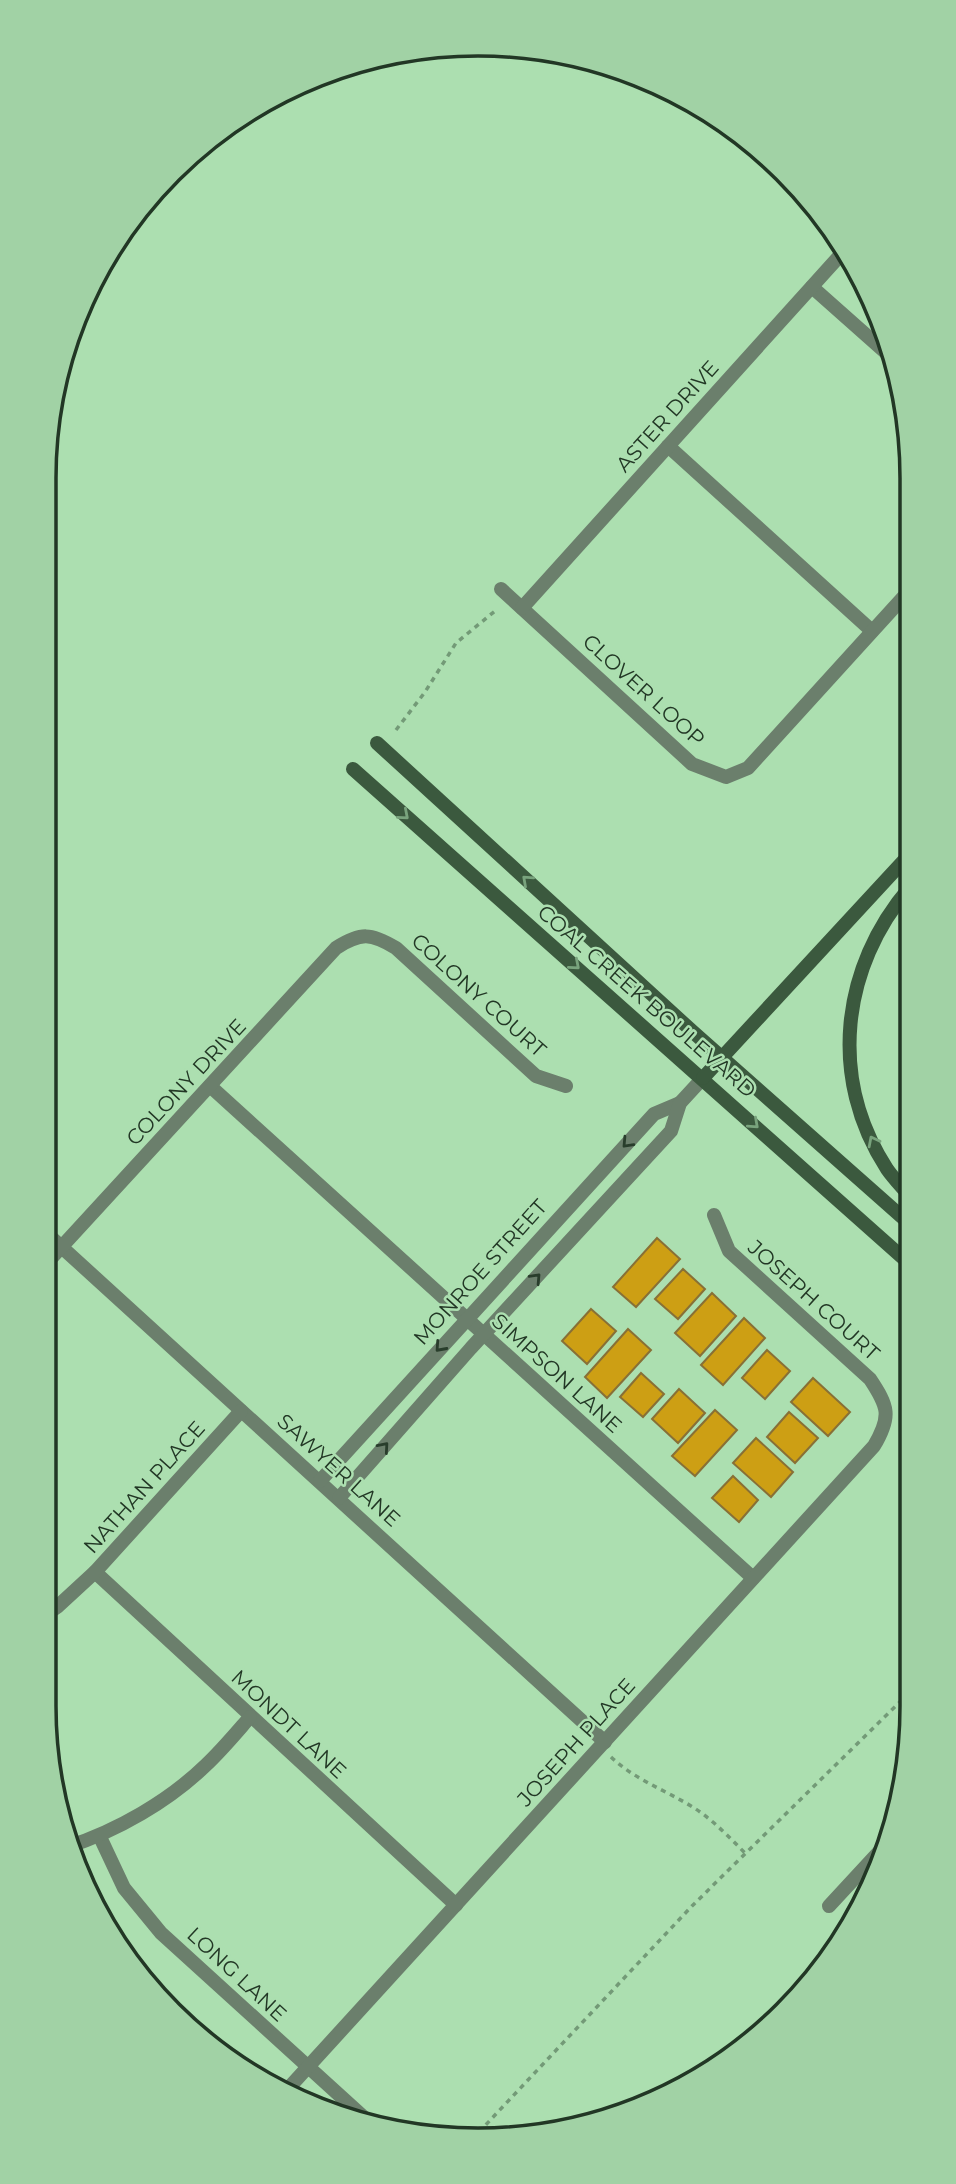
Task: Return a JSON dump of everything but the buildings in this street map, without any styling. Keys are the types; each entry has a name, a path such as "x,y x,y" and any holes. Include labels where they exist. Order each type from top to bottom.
{"main road":[{"name":"COAL CREEK BOULEVARD","path":"377,743 722,1058 900,1215"},
{"name":"COAL CREEK BOULEVARD","path":"353,769 900,1255"},
{"name":"MONROE STREET","path":"703,1078 900,865"},
{"path":"900,898 870,946 854,996 848,1048 854,1087 868,1131 887,1169 900,1185"}],"street":[{"name":"ASTER DRIVE","path":"522,608 838,258"},
{"path":"812,287 879,347"},
{"path":"668,446 872,631"},
{"name":"CLOVER LOOP","path":"501,589 692,764 726,777 748,768 900,601"},
{"name":"COLONY COURT","path":"365,935 381,939 396,948 536,1076 566,1086"},
{"name":"COLONY DRIVE","path":"56,1253 336,948 350,939 365,935"},
{"name":"MONROE STREET","path":"320,1481 654,1114 680,1103 703,1078"},
{"name":"SIMPSON LANE","path":"210,1086 753,1578"},
{"name":"MONROE STREET","path":"339,1498 483,1335 671,1131 680,1103"},
{"name":"JOSEPH COURT","path":"714,1215 729,1251 870,1379 883,1400 887,1416"},
{"name":"SAWYER LANE","path":"56,1242 605,1742"},
{"name":"NATHAN PLACE","path":"56,1608 94,1572 241,1411"},
{"name":"JOSEPH PLACE","path":"292,2084 874,1446 883,1431 887,1416"},
{"name":"MONDT LANE","path":"94,1572 456,1905"},
{"path":"79,1843 100,1837 163,1799 205,1766 250,1717"},
{"name":"LONG LANE","path":"100,1837 124,1888 162,1933 355,2110"},
{"path":"829,1906 870,1861"}],"path":[{"path":"396,730 425,692 456,643 495,611"},
{"path":"483,2128 683,1915 900,1702"},
{"path":"611,1757 635,1777 706,1816 745,1853"}]}
